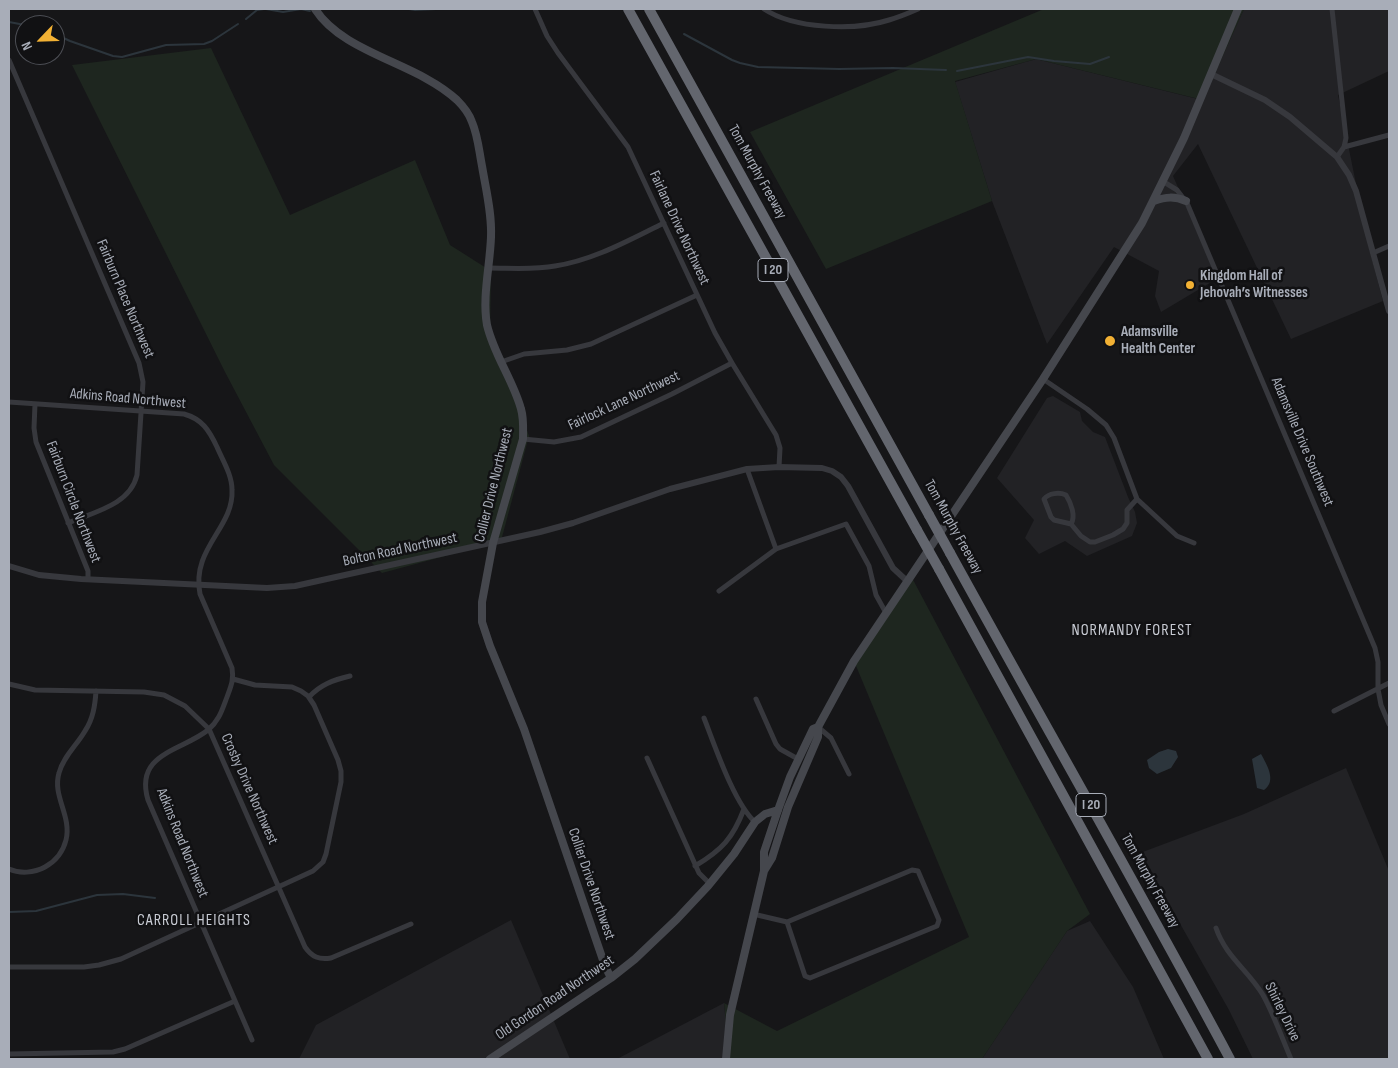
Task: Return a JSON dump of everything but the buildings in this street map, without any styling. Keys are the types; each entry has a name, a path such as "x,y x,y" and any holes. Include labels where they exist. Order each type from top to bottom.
{"highway":[{"name":"I 20","path":"628,9 918,530 1208,1059"},
{"name":"Tom Murphy Freeway","path":"649,9 1047,729 1099,819 1230,1059"}],"main road":[{"name":"Collier Drive Northwest","path":"315,9 325,22 342,36 432,82 457,100 468,113 476,132 490,211 492,236 486,298 487,322 491,338 521,408 524,424 523,439 493,543 482,602 482,622 524,729 604,966 612,978"},
{"path":"764,871 772,858 788,807 818,737 818,727 854,661 1116,267 1164,182 1238,9"},
{"path":"1154,201 1170,197 1186,201"},
{"path":"726,1059 730,1015 752,914 764,871 764,852 798,759 813,729 818,727"},
{"name":"Old Gordon Road Northwest","path":"490,1059 612,978 656,940 710,884 734,854 755,822 765,814 778,810"}],"street":[{"name":"Fairlane Drive Northwest","path":"535,9 547,36 558,53 628,147 697,295 732,363 776,435 780,448 779,467"},
{"path":"764,9 787,20 806,25 821,26 873,24 889,21 918,9"},
{"path":"1332,9 1346,138 1344,147 1337,157"},
{"name":"Fairburn Place Northwest","path":"9,60 139,363 143,382 137,475 132,490 118,502 68,523"},
{"path":"1211,74 1265,100 1290,117 1337,157 1349,175 1356,191 1389,311"},
{"path":"1344,147 1389,135"},
{"name":"Adamsville Drive Southwest","path":"1164,182 1178,190 1186,201 1375,648 1378,662 1378,689 1381,705 1389,724"},
{"path":"489,268 535,268 571,263 599,254 664,223"},
{"path":"1373,252 1389,246"},
{"path":"501,362 524,354 567,350 591,344 697,295"},
{"name":"Fairlock Lane Northwest","path":"523,439 554,442 581,437 732,363"},
{"path":"1043,379 1087,409 1106,425 1114,438 1137,499 1177,536 1194,543"},
{"name":"Adkins Road Northwest","path":"9,402 184,414 200,420 211,433 230,477 232,491 230,506 205,553 198,585 200,594 232,668 233,679 220,717 209,729 194,740 158,758 149,770 145,784 148,800 252,1040"},
{"name":"Fairburn Circle Northwest","path":"35,404 34,428 36,442 88,571 88,579"},
{"name":"Bolton Road Northwest","path":"9,566 39,575 88,579 267,588 295,586 493,543 573,523 670,489 747,468 779,467 822,468 832,471 840,477 848,486 893,568 907,581"},
{"path":"747,468 776,549"},
{"path":"1071,524 1074,521 1066,495 1062,493 1047,496 1044,499 1054,520 1071,524 1081,536 1095,542 1123,529 1127,523 1127,510 1137,499"},
{"path":"719,591 776,549 846,524 869,566 876,595 886,613"},
{"path":"309,697 324,684 350,676"},
{"path":"9,967 99,965 121,959 313,871 323,862 341,782 341,771 314,705 309,697 301,691 292,688 255,685 233,679"},
{"path":"1334,711 1389,683"},
{"name":"Crosby Drive Northwest","path":"9,684 35,690 144,692 164,695 184,706 209,729 305,947 316,958 331,958 411,924"},
{"path":"9,869 28,872 44,868 55,860 64,847 68,832 67,819 58,789 59,774 64,761 90,722 95,707 96,691"},
{"path":"756,699 776,744 780,749 798,759"},
{"path":"704,718 727,776 744,810 755,822"},
{"path":"818,727 831,738 849,774"},
{"path":"647,758 695,866 710,884"},
{"path":"695,866 721,847 736,830 744,810"},
{"path":"752,914 787,922 912,870 918,871 939,920 937,926 810,978 805,976 802,969 787,922"},
{"name":"Shirley Drive","path":"1216,928 1226,950 1263,995 1291,1059"},
{"path":"9,1054 34,1056 113,1052 125,1049 235,1001"}],"shaded area":[{"path":"1044,9 1244,9 1203,100 1036,59 955,81 992,201 826,269 750,132"},
{"path":"1244,9 1389,9 1389,71 1338,95 1369,248 1383,301 1291,339 1198,144 1173,176 1218,278 1161,312 1155,296 1159,271 1114,247 1047,344 992,201 955,82 1036,59 1202,100"},
{"path":"211,48 290,215 415,160 450,245 491,271 490,335 508,375 529,436 501,541 382,573 274,465 225,372 72,65"},
{"path":"1053,396 1080,412 1082,421 1093,432 1105,437 1135,512 1137,523 1132,536 1087,556 1065,541 1039,554 1025,538 1034,520 997,478 1047,398"},
{"path":"910,574 1090,914 1067,931 982,1059 727,1059 724,1003 777,1031 969,937 854,661"},
{"path":"1168,749 1176,751 1178,757 1171,768 1157,774 1149,768 1147,760 1159,752"},
{"path":"1261,754 1270,773 1270,782 1264,790 1257,788 1252,759"},
{"path":"1346,768 1389,871 1389,1059 1253,1059 1229,1010 1140,853 1244,814"},
{"path":"511,920 570,1059 299,1059 316,1025"},
{"path":"1090,921 1133,987 1164,1059 982,1059 1067,931"},
{"path":"724,1003 727,1059 617,1059"}],"waterway":[{"path":"246,19 257,10 264,9"},
{"path":"266,9 283,12 301,9 310,11"},
{"path":"409,9 436,9"},
{"path":"9,22 15,23"},
{"path":"65,39 113,56 122,57 166,45 204,44 238,24"},
{"path":"684,34 732,60 758,67 946,70"},
{"path":"957,71 1028,57 1090,64 1109,57"},
{"path":"9,912 36,911 97,895 123,894 155,898"}],"place":[{"name":"Kingdom Hall of Jehovah’s Witnesses","path":"1190,285"},
{"name":"Adamsville Health Center","path":"1110,341"}],"district":[{"name":"NORMANDY FOREST","path":"1132,631"},
{"name":"CARROLL HEIGHTS","path":"194,921"}]}
